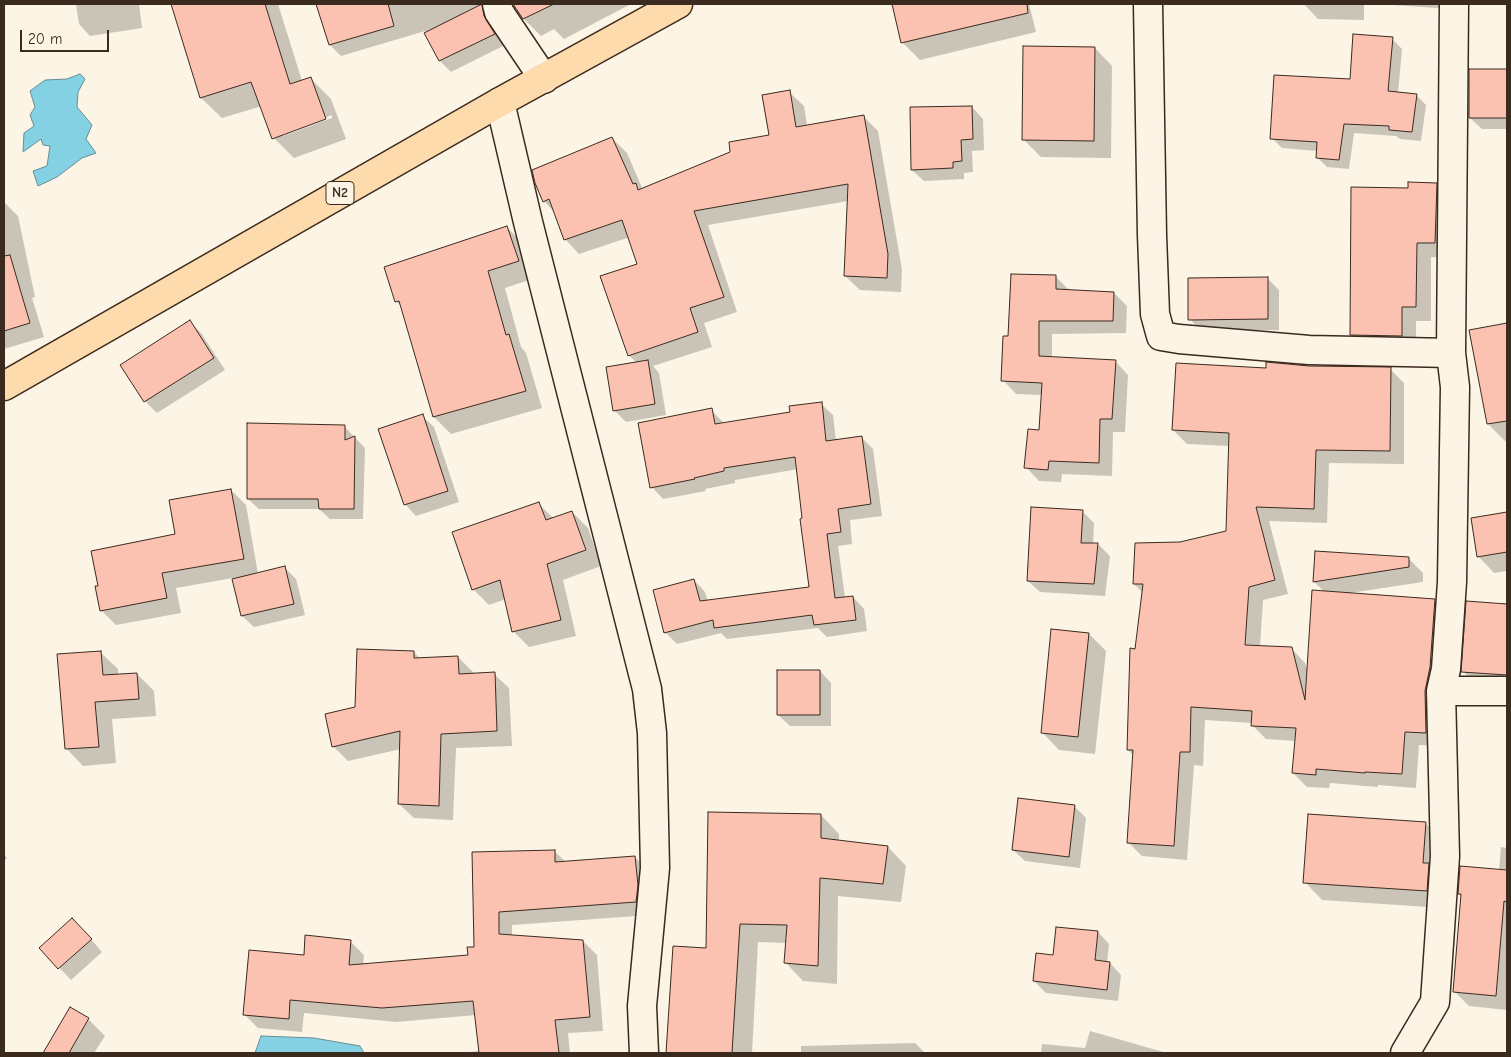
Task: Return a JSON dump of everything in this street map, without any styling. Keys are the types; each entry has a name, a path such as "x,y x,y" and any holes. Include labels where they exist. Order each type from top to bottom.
{"highway":[{"name":"N2","path":"4,386 500,102 678,4"}],"street":[{"path":"497,4 499,12 544,79"},
{"path":"1148,4 1155,314 1161,336 1309,350 1451,353"},
{"path":"1405,1053 1435,1002 1446,856 1441,691 1446,669 1452,582 1456,387 1451,353 1454,4"},
{"path":"500,102 530,232 647,689 652,733 655,868 642,1006 644,1053"},
{"path":"1441,691 1507,691"}],"water":[{"path":"80,74 85,79 78,92 77,107 92,125 86,139 96,153 82,158 57,177 38,186 33,171 47,166 50,146 43,145 41,139 23,152 24,133 34,126 30,115 35,107 30,91 45,80 67,79"},
{"path":"261,1036 314,1038 360,1046 364,1053 255,1053"}],"building":[{"path":"171,4 265,4 290,84 311,77 326,119 272,139 251,82 200,98"},
{"path":"316,4 388,4 394,26 329,45"},
{"path":"482,4 484,16 495,34 439,61 424,33"},
{"path":"513,4 554,4 523,19"},
{"path":"892,4 1027,4 1028,13 901,43"},
{"path":"1353,34 1393,37 1388,91 1417,94 1412,132 1389,130 1389,126 1344,124 1339,160 1316,158 1317,142 1270,139 1274,75 1350,79"},
{"path":"1023,46 1095,47 1094,141 1022,140"},
{"path":"1469,69 1507,69 1507,118 1469,118"},
{"path":"790,90 796,127 864,115 888,254 887,278 844,276 848,184 694,211 724,297 690,308 698,332 628,356 600,276 637,264 622,220 564,240 549,199 543,202 532,170 612,137 633,184 636,183 638,190 730,152 729,142 769,135 762,95"},
{"path":"972,106 973,139 961,140 962,161 953,162 953,168 911,170 910,107"},
{"path":"1408,182 1437,183 1435,243 1417,243 1416,307 1402,307 1402,336 1350,335 1351,187 1408,188"},
{"path":"507,226 519,261 488,271 506,335 509,334 526,391 433,417 399,301 395,302 384,267"},
{"path":"10,255 30,323 4,331 4,256"},
{"path":"1011,274 1056,275 1056,289 1114,292 1113,321 1039,321 1039,356 1116,360 1112,419 1100,419 1099,463 1049,461 1048,470 1024,468 1028,429 1039,430 1042,383 1001,381 1003,336 1008,336"},
{"path":"1268,277 1268,319 1188,320 1188,278"},
{"path":"190,320 214,358 144,402 120,365"},
{"path":"1507,323 1507,421 1487,424 1469,330"},
{"path":"648,360 655,404 613,411 606,367"},
{"path":"1266,362 1309,366 1391,367 1390,451 1316,450 1314,509 1256,507 1275,580 1249,587 1245,645 1292,647 1305,700 1312,590 1435,599 1430,667 1425,691 1426,733 1405,732 1402,774 1316,769 1316,775 1292,773 1296,728 1251,726 1252,711 1191,707 1190,752 1180,752 1174,846 1127,843 1133,750 1127,750 1130,648 1135,649 1143,584 1133,584 1135,543 1180,542 1226,531 1229,433 1172,430 1176,363 1266,368"},
{"path":"822,402 826,441 862,436 871,504 838,509 841,532 827,534 835,598 853,596 856,620 814,625 812,615 714,628 713,620 664,633 653,590 694,579 700,601 809,587 800,519 802,518 795,457 724,468 724,471 695,479 650,488 638,423 712,408 715,424 790,412 789,406"},
{"path":"423,414 448,491 404,505 378,429"},
{"path":"247,423 345,425 345,440 355,436 354,509 319,509 318,499 247,499"},
{"path":"231,489 244,559 162,573 167,598 100,611 95,586 98,586 91,551 175,534 169,500"},
{"path":"539,502 546,520 572,511 586,550 547,564 561,620 512,632 500,580 472,590 452,532"},
{"path":"1031,507 1083,510 1081,543 1098,543 1094,584 1027,581"},
{"path":"1507,512 1507,552 1477,557 1471,518"},
{"path":"1315,551 1409,557 1409,567 1313,582"},
{"path":"285,566 294,604 241,616 232,579"},
{"path":"1466,601 1507,604 1507,675 1461,672"},
{"path":"1051,629 1089,633 1078,737 1041,733"},
{"path":"357,649 414,651 414,658 458,656 459,674 495,672 497,731 441,734 439,806 398,804 400,731 332,747 325,714 355,707"},
{"path":"101,651 103,675 137,673 139,699 95,702 99,747 65,749 57,654"},
{"path":"777,670 820,670 820,715 777,715"},
{"path":"1018,798 1075,805 1069,857 1012,850"},
{"path":"708,812 821,814 821,838 888,846 883,884 820,878 818,966 784,963 787,925 740,924 732,1053 666,1053 673,946 706,948"},
{"path":"1308,814 1426,822 1423,863 1429,863 1427,891 1303,883"},
{"path":"555,850 555,862 635,856 638,885 636,902 499,912 499,934 583,940 590,1017 555,1020 559,1053 479,1053 473,1001 382,1008 290,1000 289,1019 243,1015 249,950 304,955 305,935 351,940 349,965 468,955 467,947 474,947 472,852"},
{"path":"1460,866 1507,870 1507,902 1504,901 1496,996 1453,992 1461,894 1458,894"},
{"path":"72,918 92,939 58,969 39,948"},
{"path":"1056,927 1098,931 1095,960 1110,962 1107,990 1033,981 1036,953 1053,955"},
{"path":"70,1007 89,1018 69,1053 43,1053"}]}
